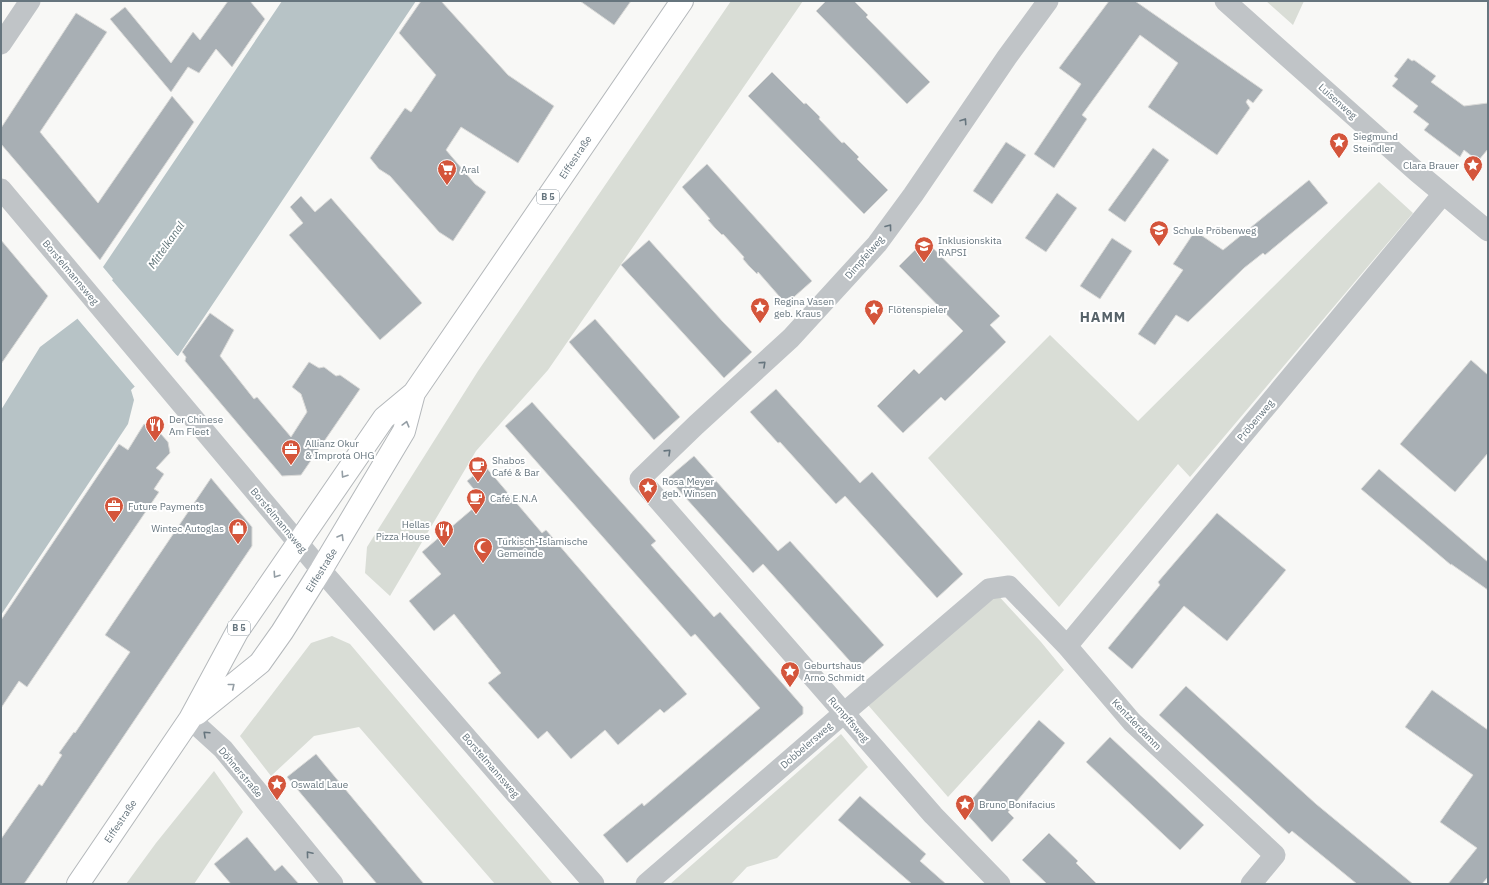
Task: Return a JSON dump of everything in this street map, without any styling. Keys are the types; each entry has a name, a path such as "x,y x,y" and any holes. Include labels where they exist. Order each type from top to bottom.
{"main road":[{"name":"Eiffestraße","path":"78,884 190,719 237,632 384,418 414,393 682,1"},
{"name":"Eiffestraße","path":"190,719 260,664 282,632 404,431 414,393"}],"street":[{"path":"1,44 30,1"},
{"name":"Dimpfelweg","path":"640,479 696,425 791,338 877,244 913,195 1007,57 1048,1"},
{"name":"Luisenweg","path":"1225,1 1443,194 1488,231"},
{"name":"Borstelmannsweg","path":"1,189 321,570 594,884"},
{"name":"Pröbenweg","path":"1067,646 1443,194"},
{"name":"Rumpffsweg","path":"640,479 761,620 933,815 1000,884"},
{"name":"Kentzlerdamm","path":"1008,586 1067,646 1132,722 1275,855 1251,884"},
{"name":"Dobbelersweg","path":"646,884 989,589 1008,586"},
{"name":"Döhnerstraße","path":"190,719 222,749 334,884"}],"shaded area":[{"path":"731,1 803,1 548,370 476,451 390,596 365,573 367,547 478,371"},
{"path":"1266,1 1304,1 1293,25"},
{"path":"1379,182 1413,213 1190,477 1178,464 1059,607 928,458 1050,335 1138,421"},
{"path":"995,592 1041,642 1064,670 948,797 868,705"},
{"path":"332,636 350,644 553,884 495,884 359,727 314,736 271,776 240,736 311,643"},
{"path":"841,734 868,767 777,858 747,867 731,884 670,884"},
{"path":"214,771 243,812 194,884 126,884 156,843"}],"water":[{"name":"Mittelkanal","path":"282,1 416,1 178,356 171,353 131,390 134,400 128,424 1,615 1,410 40,347 77,319 113,279 103,267"}],"pier":[{"path":"105,272 178,357 171,355 136,388 76,317 110,279"}],"building":[{"path":"228,1 250,1 265,19 232,67 216,49 199,73 188,67 171,92 110,19 125,7 171,63 193,32 200,40"},
{"path":"421,1 441,1 508,75 554,106 518,163 461,127 446,150 475,184 486,192 453,241 439,232 390,176 379,169 370,158 405,108 411,112 436,75 399,33"},
{"path":"580,1 631,1 614,25"},
{"path":"826,1 854,1 868,15 866,17 930,82 907,104 816,11"},
{"path":"1109,1 1135,1 1263,90 1253,103 1248,99 1246,102 1250,108 1217,155 1148,107 1178,63 1140,35 1082,115 1087,119 1054,168 1034,154 1081,84 1059,68"},
{"path":"76,13 107,32 40,132 98,203 172,96 194,122 100,260 1,144 1,128"},
{"path":"1408,58 1412,61 1414,60 1436,76 1431,82 1464,106 1488,103 1488,149 1478,161 1464,150 1460,157 1424,130 1429,124 1413,112 1418,106 1392,86 1398,79 1394,76"},
{"path":"772,72 804,104 806,103 820,117 819,119 842,143 844,142 859,157 857,159 888,190 864,214 748,96"},
{"path":"1006,142 1026,155 992,204 973,191"},
{"path":"1153,148 1169,160 1125,222 1108,210"},
{"path":"707,164 812,281 786,304 758,272 757,274 749,266 743,259 744,257 723,234 722,235 715,228 708,220 710,219 682,187"},
{"path":"1309,180 1328,203 1265,255 1263,253 1244,268 1188,322 1176,315 1155,345 1138,334 1183,270 1173,264 1195,231 1223,250"},
{"path":"1057,193 1077,208 1046,252 1025,238"},
{"path":"301,196 315,212 331,198 422,303 380,340 289,235 303,223 290,207"},
{"path":"1112,238 1132,251 1100,299 1080,286"},
{"path":"1,240 48,296 1,364"},
{"path":"649,240 752,352 724,378 621,265"},
{"path":"925,240 1000,316 990,325 1006,342 945,401 941,397 903,433 877,406 914,369 919,374 963,331 899,266"},
{"path":"210,313 234,330 220,356 254,399 257,397 291,437 307,412 301,394 292,387 309,362 319,368 324,367 336,376 340,375 360,389 301,475 282,476 185,361 186,357 182,352"},
{"path":"595,319 680,417 654,440 569,342"},
{"path":"1471,360 1488,375 1488,453 1455,492 1400,444"},
{"path":"776,389 860,483 872,472 963,574 937,598 845,496 836,504 780,442 778,443 750,412"},
{"path":"532,402 656,541 651,545 714,617 720,612 803,707 803,714 627,863 603,835 642,803 644,806 760,708 695,634 691,637 505,426"},
{"path":"144,424 150,428 153,425 168,442 170,453 156,468 164,474 154,489 159,492 27,687 19,681 1,708 1,620 119,444 128,450"},
{"path":"694,456 778,551 790,541 884,645 857,669 763,564 753,573 668,478"},
{"path":"485,466 542,533 546,530 687,694 664,713 660,709 618,745 605,730 571,759 547,731 538,739 488,683 501,673 454,614 434,631 409,601 441,574 422,552 483,500 467,481"},
{"path":"1379,469 1488,562 1488,590 1451,565 1361,489"},
{"path":"211,478 252,527 252,546 24,884 1,884 1,839 39,784 42,786 62,755 59,753 74,732 75,733 130,652 105,635"},
{"path":"1217,513 1286,570 1227,641 1184,606 1132,669 1108,648 1160,585 1158,582"},
{"path":"1186,686 1316,804 1413,884 1357,884 1292,831 1289,834 1159,715"},
{"path":"1432,690 1488,730 1488,877 1482,884 1448,884 1477,848 1440,822 1473,775 1405,727"},
{"path":"1039,720 1065,743 1008,812 1014,818 992,842 963,810"},
{"path":"1110,737 1204,825 1180,850 1086,762"},
{"path":"316,754 424,884 377,884 287,777"},
{"path":"860,796 926,854 920,861 946,884 912,884 838,820"},
{"path":"1049,833 1078,861 1076,863 1097,884 1047,884 1022,860"},
{"path":"247,837 275,871 282,865 299,884 231,884 214,864"}],"place":[{"name":"Siegmund Steindler","path":"1339,159"},
{"name":"Clara Brauer","path":"1473,182"},
{"name":"Aral","path":"447,186"},
{"name":"Schule Pröbenweg","path":"1159,247"},
{"name":"Inklusionskita RAPSI","path":"924,263"},
{"name":"Regina Vasen geb. Kraus","path":"760,324"},
{"name":"Flötenspieler","path":"874,326"},
{"name":"Der Chinese Am Fleet","path":"155,442"},
{"name":"Allianz Okur & Improta OHG","path":"291,466"},
{"name":"Shabos Café & Bar","path":"478,483"},
{"name":"Rosa Meyer geb. Winsen","path":"648,504"},
{"name":"Café E.N.A","path":"476,515"},
{"name":"Future Payments","path":"114,523"},
{"name":"Wintec Autoglas","path":"238,545"},
{"name":"Hellas Pizza House","path":"444,547"},
{"name":"Türkisch-Islamische Gemeinde","path":"483,564"},
{"name":"Geburtshaus Arno Schmidt","path":"790,688"},
{"name":"Oswald Laue","path":"277,801"},
{"name":"Bruno Bonifacius","path":"965,821"}],"district":[{"name":"HAMM","path":"1103,317"}]}
